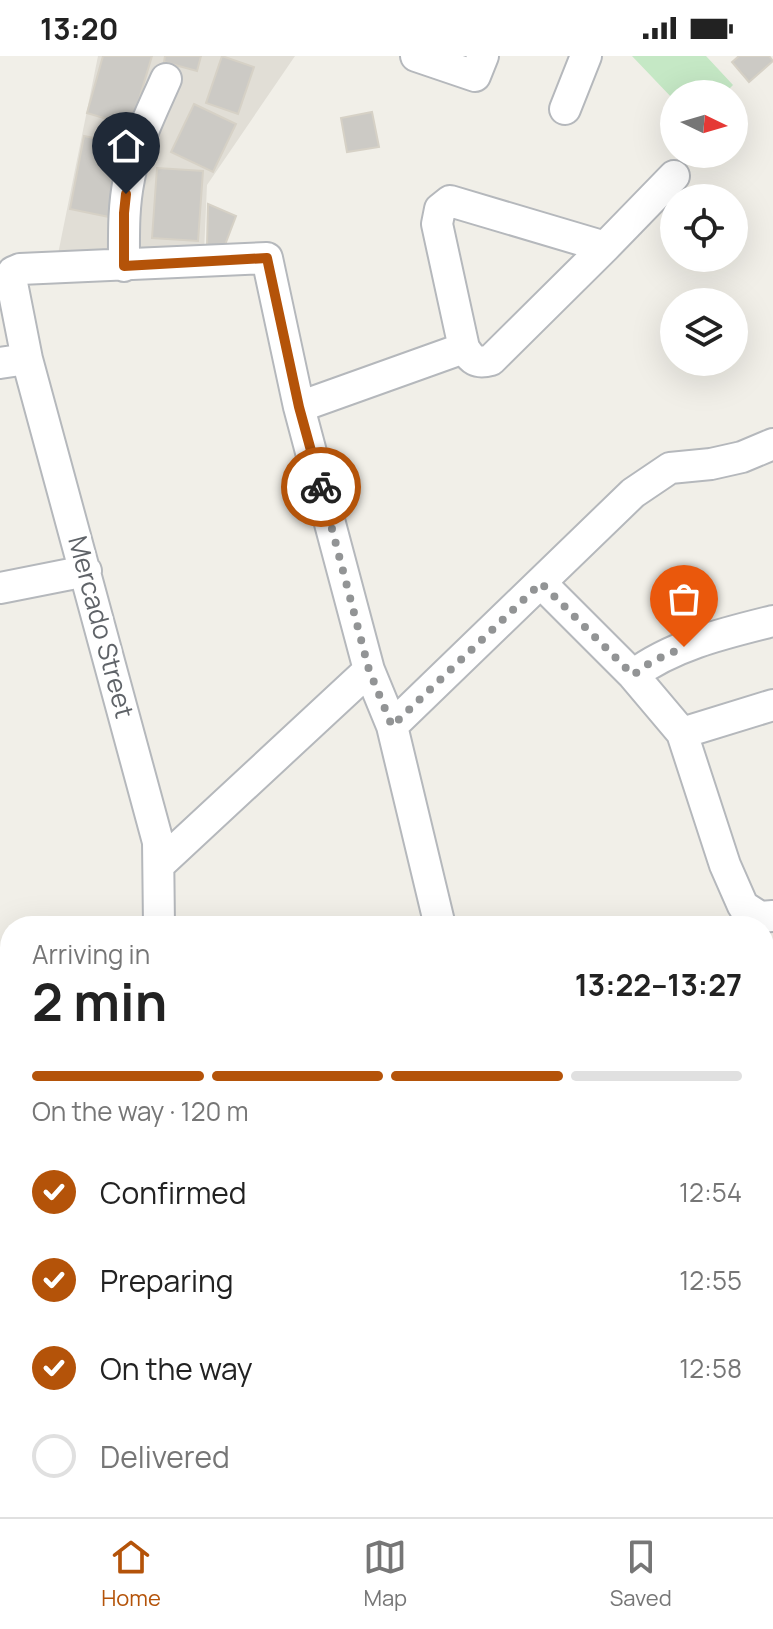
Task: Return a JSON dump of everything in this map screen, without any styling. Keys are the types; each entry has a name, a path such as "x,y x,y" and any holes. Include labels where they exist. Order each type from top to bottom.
{"street":[{"path":"416,56 475,76 483,56"},
{"path":"565,109 586,56"},
{"path":"166,79 129,175 124,213 124,266 267,258 299,407 369,670 392,726 438,916"},
{"path":"605,247 450,201 440,209 437,224 464,348 472,360 481,363 491,360 605,247 674,176"},
{"name":"Mercado Street","path":"124,266 20,269 13,272 14,361 86,571 158,842 159,916"},
{"path":"299,407 464,348"},
{"path":"392,726 633,493 670,468 742,457 773,444"},
{"path":"0,588 86,571"},
{"path":"541,583 633,675 682,733 725,865 743,906 758,916"},
{"path":"633,675 651,662 684,647 773,621"},
{"path":"160,864 369,670"},
{"path":"682,733 773,705"}],"shaded area":[{"path":"98,56 295,56 207,185 204,253 58,254"}],"green space":[{"path":"632,56 706,56 728,80 660,80 660,85"}],"building":[{"path":"103,56 152,56 131,126 87,113"},
{"path":"165,56 201,56 197,71 164,62"},
{"path":"222,56 254,67 238,114 206,103"},
{"path":"739,56 769,56 773,61 749,82 732,62"},
{"path":"194,104 236,124 213,172 171,152"},
{"path":"372,112 379,147 347,152 341,118"},
{"path":"84,136 128,145 114,218 70,209"},
{"path":"157,168 203,171 198,241 152,238"},
{"path":"208,204 236,216 223,250 207,247"}],"way so far":[{"path":"321,487 369,670 392,726 541,583 633,675 661,656 684,647"}],"route":[{"path":"126,194 124,266 267,258 299,407 321,487"}]}
